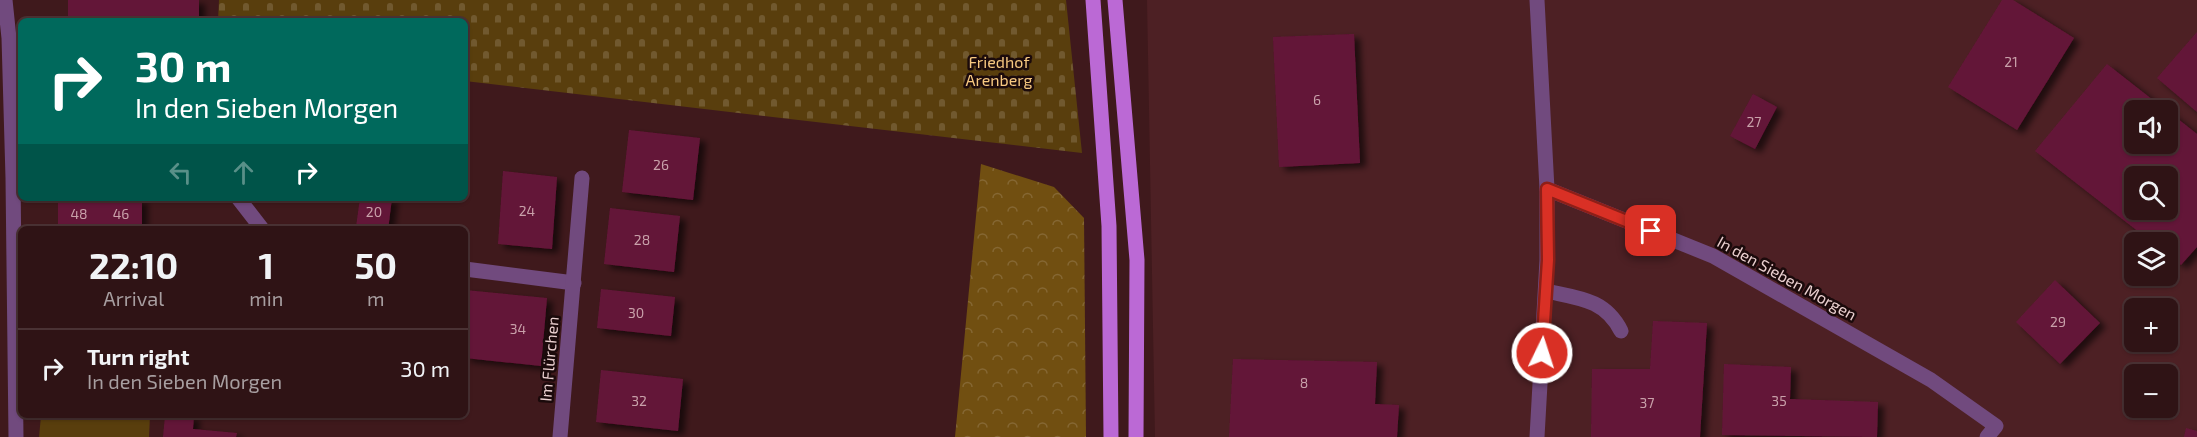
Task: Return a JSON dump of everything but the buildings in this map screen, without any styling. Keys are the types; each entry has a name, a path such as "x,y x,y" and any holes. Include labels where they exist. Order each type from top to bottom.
{"main road":[{"path":"1094,0 1109,226 1111,437"},
{"path":"1115,0 1137,260 1136,437"}],"street":[{"path":"5,0 9,38 16,437"},
{"path":"1537,0 1547,189 1546,291 1537,437"},
{"name":"Im Flürchen","path":"560,437 582,178"},
{"name":"In den Sieben Morgen","path":"1547,189 1713,255 1932,380 1991,432"},
{"path":"239,201 259,226"},
{"path":"468,269 574,283"},
{"path":"1546,291 1592,301 1614,317 1621,331"}],"shaded area":[{"path":"1147,0 2197,0 2197,437 1155,437"}],"green space":[{"name":"Friedhof Arenberg","path":"219,0 1066,0 1082,153 468,81 468,18 218,18"},
{"path":"981,164 1054,187 1084,218 1086,437 955,437"},
{"path":"41,418 150,418 149,437 39,437"}],"route":[{"path":"1542,353 1548,260 1547,189 1651,231"}]}
